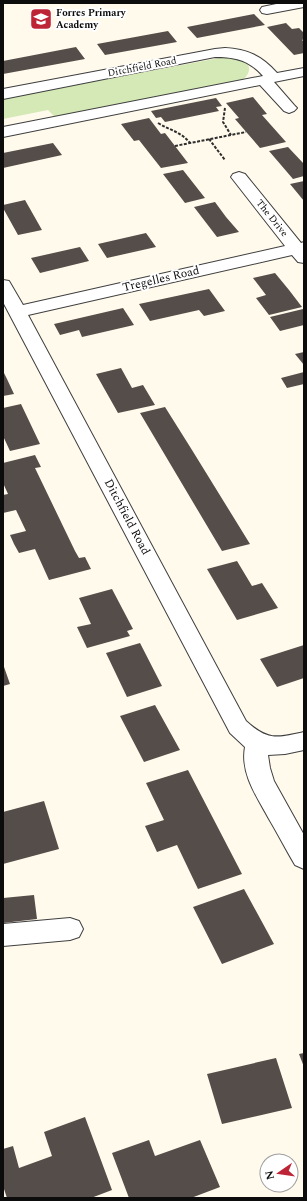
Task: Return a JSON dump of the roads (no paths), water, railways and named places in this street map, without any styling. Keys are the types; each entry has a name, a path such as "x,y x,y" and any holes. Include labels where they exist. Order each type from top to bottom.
{"street":[{"path":"266,10 303,3"},
{"name":"Ditchfield Road","path":"3,94 215,53 228,52 248,56 257,61 289,108"},
{"path":"3,132 304,72"},
{"name":"The Drive","path":"239,178 301,251"},
{"name":"Tregelles Road","path":"18,312 301,251"},
{"name":"Ditchfield Road","path":"3,285 231,715 238,727 247,737 258,744"},
{"path":"304,741 287,745 271,746 258,744 256,760 262,783 304,858"},
{"path":"3,935 70,929"}],"place":[{"name":"Forres Primary Academy","path":"41,19"}]}
